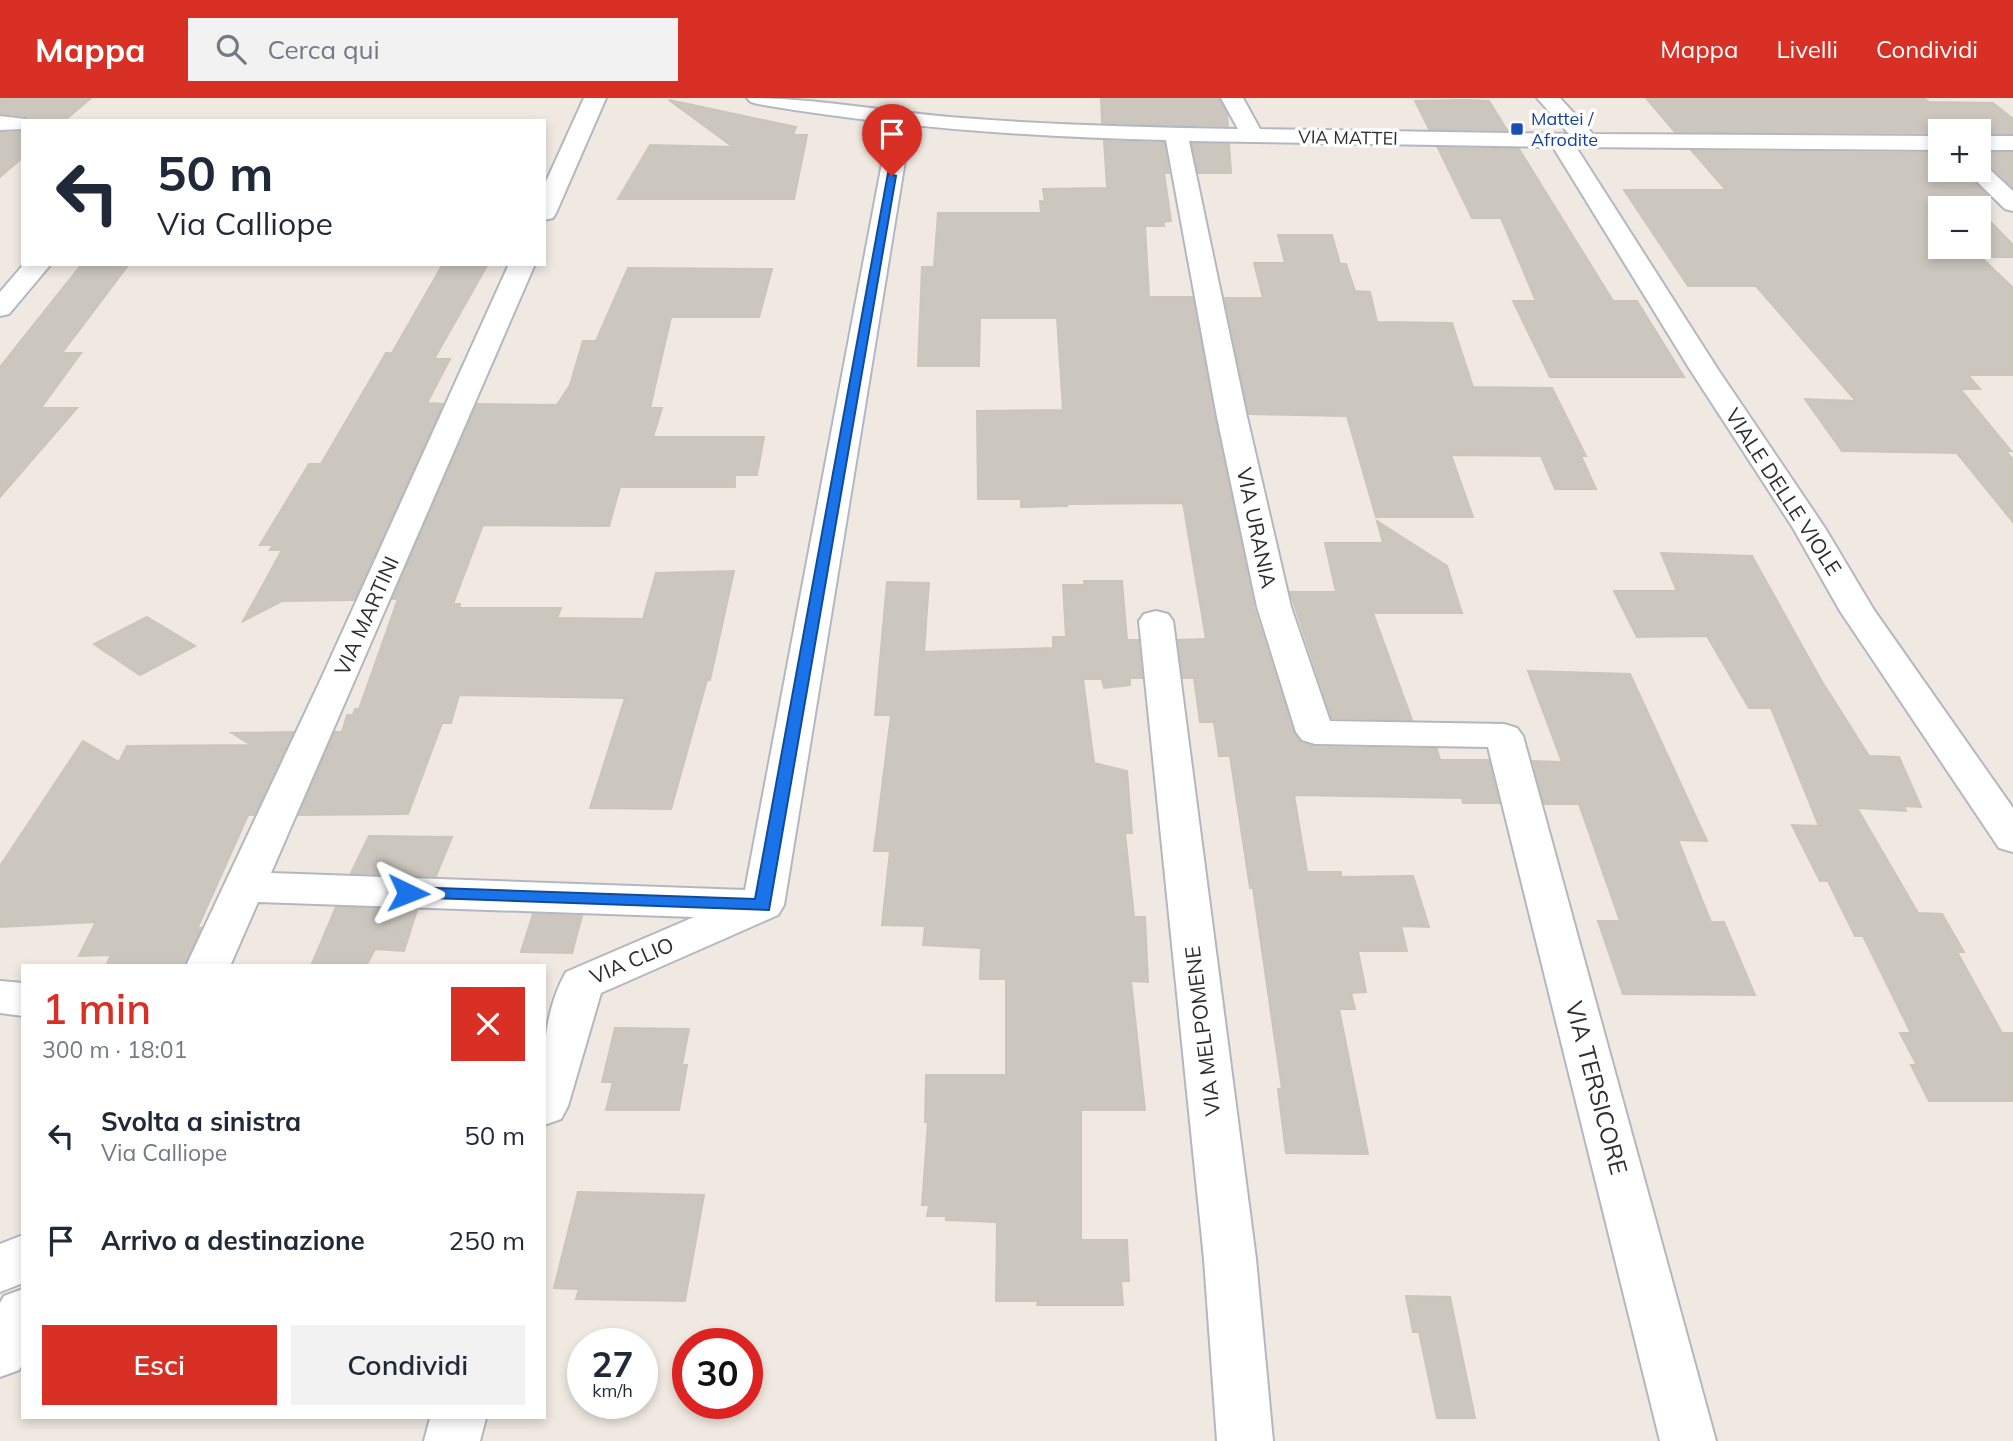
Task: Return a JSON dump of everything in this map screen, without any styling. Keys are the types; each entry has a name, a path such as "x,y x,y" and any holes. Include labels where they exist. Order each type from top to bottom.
{"street":[{"path":"546,208 595,98"},
{"path":"1232,98 1253,136"},
{"name":"VIALE DELLE VIOLE","path":"1548,98 1703,368 1809,528 1857,611 2013,838"},
{"path":"763,99 801,119 843,133"},
{"name":"VIA MATTEI","path":"763,99 908,120 1062,131 1253,136 1928,143"},
{"path":"245,887 762,905 909,142 1062,131"},
{"name":"VIA URANIA","path":"1176,134 1232,417 1274,607 1314,732 1504,736"},
{"path":"1991,143 2013,144"},
{"path":"1990,182 2013,204"},
{"path":"0,308 36,266"},
{"name":"VIA MARTINI","path":"209,964 521,266"},
{"name":"VIA MELPOMENE","path":"1156,621 1230,1259 1245,1441"},
{"name":"VIA TERSICORE","path":"1504,736 1688,1441"},
{"name":"VIA CLIO","path":"546,1100 582,983 762,905"},
{"path":"0,997 21,1000"},
{"path":"0,1270 21,1259"},
{"path":"0,1353 21,1316"},
{"path":"452,1441 458,1419"}],"building":[{"path":"0,98 91,98 66,119 26,119 25,116 0,113"},
{"path":"1101,98 1219,98 1227,114 1228,126 1102,123"},
{"path":"1646,98 1924,98 1929,102 1993,103 2013,119 2013,133 1991,133 1991,119 1928,119 1928,133 1675,132"},
{"path":"669,100 796,127 793,135 807,135 794,199 618,199 650,145 733,147"},
{"path":"1415,101 1489,101 1507,130 1429,129"},
{"path":"21,132 21,159 0,177 0,133"},
{"path":"1104,141 1164,143 1169,173 1164,173 1171,221 1163,222 1164,226 1145,226 1149,297 1192,297 1254,608 1294,734 1301,743 1315,747 1437,749 1440,760 1489,760 1499,803 1463,803 1462,798 1294,795 1307,872 1341,872 1341,877 1413,876 1429,927 1401,926 1407,951 1358,951 1366,992 1351,993 1355,1009 1339,1009 1368,1154 1286,1153 1278,1089 1282,1089 1253,888 1250,888 1230,756 1219,756 1214,722 1200,722 1194,678 1183,678 1178,640 1206,639 1183,503 1021,507 1021,499 978,499 977,411 1063,410 1057,318 980,318 979,366 918,366 922,267 934,267 938,213 1041,213 1040,201 1045,202 1043,189 1107,188"},
{"path":"1192,144 1229,144 1231,173 1198,173"},
{"path":"1438,148 1519,149 1613,301 1637,301 1684,377 1550,377 1513,301 1536,301 1501,218 1472,218"},
{"path":"1692,151 1928,153 1928,182 1974,182 1987,196 1928,196 1928,259 1983,259 2013,288 2013,375 1968,375 1980,389 1960,389 2011,451 2006,451 2013,460 2013,522 1957,453 1842,451 1805,399 1856,401 1756,286 1688,286 1624,190 1726,190"},
{"path":"1991,153 2013,153 2013,187 1991,167"},
{"path":"1991,222 2013,245 2013,257 1991,257"},
{"path":"1278,235 1332,235 1340,264 1346,264 1355,291 1370,292 1377,322 1452,323 1473,387 1552,388 1586,456 1581,456 1596,489 1555,489 1541,456 1451,455 1473,517 1376,517 1347,416 1249,414 1225,298 1263,298 1254,263 1285,263"},
{"path":"80,266 127,266 62,353 81,353 41,408 77,408 0,497 0,367"},
{"path":"442,266 487,266 434,359 450,359 427,403 443,404 354,600 282,601 243,621 282,550 270,550 273,545 260,545 309,464 321,464 386,353 392,353"},
{"path":"628,268 772,269 759,317 671,317 650,408 662,408 653,437 764,437 757,475 735,475 735,487 620,487 609,526 483,525 453,604 460,604 459,608 561,608 557,618 643,619 656,573 734,571 710,680 707,680 671,809 590,808 625,698 459,695 451,723 442,723 408,814 299,815 335,732 342,732 347,715 353,715 355,709 359,709 398,599 392,599 477,404 557,405 570,385 583,341 596,341"},
{"path":"1377,521 1447,566 1462,613 1373,613 1412,720 1332,718 1290,592 1336,592 1325,543 1383,543"},
{"path":"1661,553 1752,556 1821,680 1869,756 1899,757 1921,807 1904,806 1906,811 1857,808 1918,913 1942,914 1964,952 1957,952 2002,1033 2013,1033 2013,1101 1929,1101 1911,1065 1917,1065 1900,1033 1911,1033 1863,936 1855,936 1828,881 1820,881 1792,825 1819,826 1771,708 1749,708 1707,636 1637,637 1614,591 1677,591"},
{"path":"1084,581 1122,581 1127,640 1138,640 1142,678 1130,678 1130,685 1104,688 1102,679 1083,679 1094,763 1127,771 1132,833 1125,833 1134,917 1145,917 1148,982 1131,981 1145,1110 1081,1110 1081,1240 1127,1240 1129,1281 1121,1281 1123,1305 1037,1305 1038,1301 996,1301 997,1222 946,1220 946,1216 927,1216 929,1205 922,1205 928,1122 925,1122 926,1075 1006,1075 1006,979 980,979 981,948 923,945 925,926 882,925 890,851 874,851 891,715 875,715 887,582 929,583 924,652 1053,648 1053,637 1066,637 1063,585 1085,585"},
{"path":"147,617 195,646 140,675 94,644"},
{"path":"1528,671 1630,674 1707,841 1678,840 1711,922 1724,922 1755,995 1623,994 1598,921 1620,921 1579,804 1544,804 1533,761 1562,762"},
{"path":"293,732 254,815 248,815 197,929 201,928 185,964 107,964 111,955 79,956 96,922 0,927 0,866 83,741 119,762 127,746 251,745 232,733"},
{"path":"369,836 452,837 436,876 351,873"},
{"path":"336,907 417,910 404,951 375,949 367,964 312,964"},
{"path":"533,914 582,916 572,953 521,952"},
{"path":"615,1028 689,1029 682,1065 687,1065 679,1110 606,1110 613,1082 602,1082"},
{"path":"578,1192 704,1195 685,1301 576,1299 579,1289 554,1288"},
{"path":"1406,1296 1450,1297 1475,1418 1437,1418 1419,1332 1413,1332"}],"place":[{"name":"Mattei / Afrodite","path":"1517,129"}],"route":[{"path":"408,893 762,905 892,176"}]}
